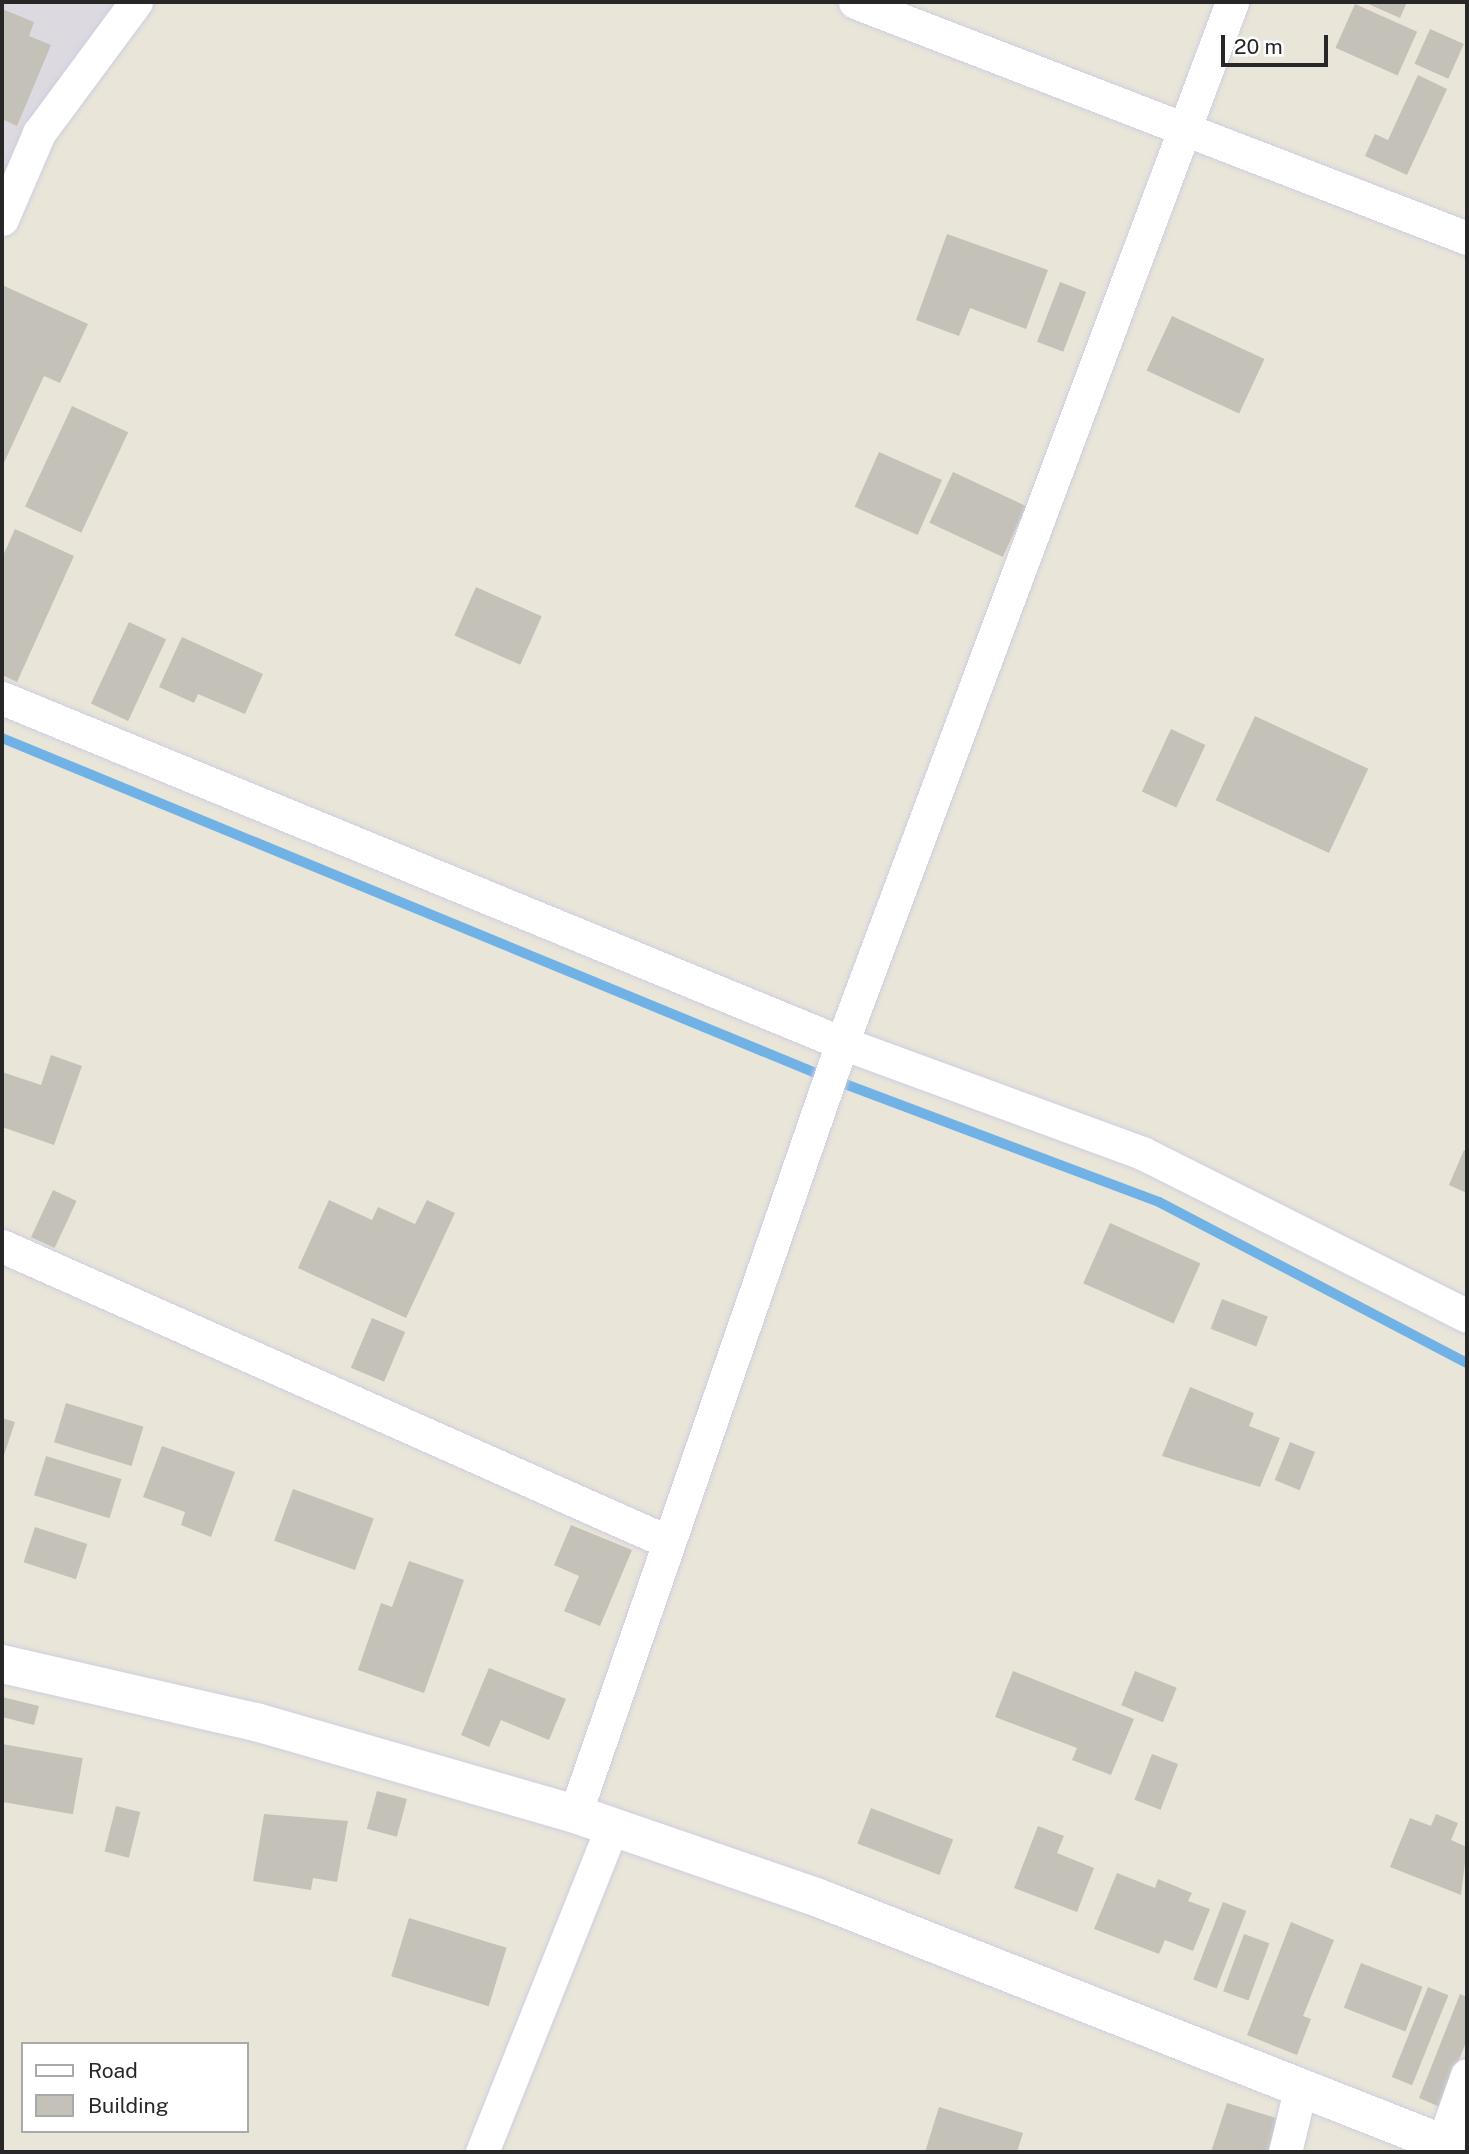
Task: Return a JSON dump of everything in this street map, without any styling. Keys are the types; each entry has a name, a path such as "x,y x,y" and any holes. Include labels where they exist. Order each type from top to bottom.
{"street":[{"path":"2,219 38,133 136,2"},
{"path":"855,2 1467,238"},
{"path":"575,1814 666,1541 842,1043 1232,2"},
{"path":"2,698 842,1043 1142,1153 1467,1316"},
{"path":"2,1246 666,1541"},
{"path":"2,1664 257,1722 575,1814 611,1829 816,1897 1454,2148 1467,2075"},
{"path":"482,2152 611,1829"},
{"path":"1285,2152 1301,2086"}],"shaded area":[{"path":"2,2 120,2 2,183"}],"building":[{"path":"1364,2 1407,2 1400,18"},
{"path":"1355,4 1417,32 1398,76 1335,48"},
{"path":"2,9 34,22 29,36 51,45 17,126 2,119"},
{"path":"1430,29 1464,44 1448,79 1415,64"},
{"path":"1418,75 1447,89 1407,175 1365,156 1375,134 1388,140"},
{"path":"947,234 1048,270 1026,329 970,308 959,336 916,320"},
{"path":"1060,282 1086,292 1063,352 1037,342"},
{"path":"2,285 88,324 60,383 44,376 2,467"},
{"path":"1172,316 1264,359 1239,413 1147,370"},
{"path":"72,406 128,432 81,533 25,507"},
{"path":"879,452 942,480 918,535 855,507"},
{"path":"953,472 1026,506 1003,557 929,523"},
{"path":"15,529 74,556 17,682 2,675 2,558"},
{"path":"476,587 542,616 520,665 454,635"},
{"path":"129,622 166,639 128,721 91,704"},
{"path":"182,637 263,674 245,714 198,694 194,703 159,687"},
{"path":"1255,716 1368,769 1329,853 1216,800"},
{"path":"1171,729 1205,745 1176,808 1142,792"},
{"path":"51,1055 82,1066 54,1145 2,1127 2,1072 41,1085"},
{"path":"1464,1150 1467,1151 1467,1193 1449,1185"},
{"path":"53,1190 77,1201 55,1248 31,1237"},
{"path":"329,1200 372,1220 378,1207 415,1224 427,1200 455,1213 406,1318 298,1268"},
{"path":"1110,1223 1200,1263 1174,1324 1083,1283"},
{"path":"1222,1299 1268,1317 1256,1346 1211,1329"},
{"path":"372,1318 405,1332 384,1382 351,1368"},
{"path":"1190,1387 1254,1413 1249,1426 1280,1438 1260,1487 1162,1456"},
{"path":"66,1403 143,1427 131,1466 54,1442"},
{"path":"2,1418 15,1422 2,1461"},
{"path":"1290,1442 1315,1452 1300,1490 1275,1480"},
{"path":"162,1446 235,1472 211,1537 181,1525 185,1512 143,1497"},
{"path":"46,1456 122,1479 110,1518 34,1495"},
{"path":"293,1489 374,1518 355,1570 274,1541"},
{"path":"571,1525 632,1550 600,1626 564,1611 579,1576 554,1565"},
{"path":"35,1527 87,1544 76,1579 24,1562"},
{"path":"409,1561 464,1580 424,1693 358,1670 381,1603 392,1607"},
{"path":"489,1668 566,1699 549,1740 501,1720 489,1747 461,1735"},
{"path":"1013,1671 1134,1719 1111,1775 1072,1760 1077,1748 995,1717"},
{"path":"1135,1671 1177,1688 1163,1722 1121,1705"},
{"path":"2,1697 39,1706 34,1725 2,1717"},
{"path":"2,1744 83,1758 73,1814 2,1802"},
{"path":"1152,1754 1178,1764 1161,1810 1134,1800"},
{"path":"377,1791 407,1799 397,1837 367,1829"},
{"path":"116,1806 140,1812 129,1858 105,1852"},
{"path":"871,1808 953,1840 940,1875 857,1843"},
{"path":"264,1814 348,1821 337,1882 313,1878 311,1890 253,1881"},
{"path":"1436,1814 1458,1823 1451,1840 1467,1847 1461,1895 1390,1867 1410,1818 1431,1826"},
{"path":"1038,1826 1064,1836 1057,1853 1094,1868 1077,1912 1014,1888"},
{"path":"1117,1873 1155,1888 1158,1879 1192,1893 1188,1901 1210,1909 1193,1951 1165,1940 1159,1954 1094,1929"},
{"path":"1223,1902 1246,1911 1217,1988 1193,1979"},
{"path":"409,1918 507,1948 489,2006 391,1976"},
{"path":"1291,1922 1334,1940 1303,2016 1311,2019 1297,2055 1247,2035"},
{"path":"1244,1934 1269,1943 1249,2001 1223,1991"},
{"path":"1361,1963 1423,1987 1405,2031 1344,2008"},
{"path":"1428,1987 1448,1995 1412,2085 1392,2077"},
{"path":"1460,1994 1467,1997 1467,2040 1440,2107 1419,2098"},
{"path":"1227,2103 1279,2119 1268,2152 1211,2152"},
{"path":"939,2107 1023,2133 1017,2152 925,2152"}],"waterway":[{"path":"2,738 813,1072 1159,1202 1467,1363"}]}
